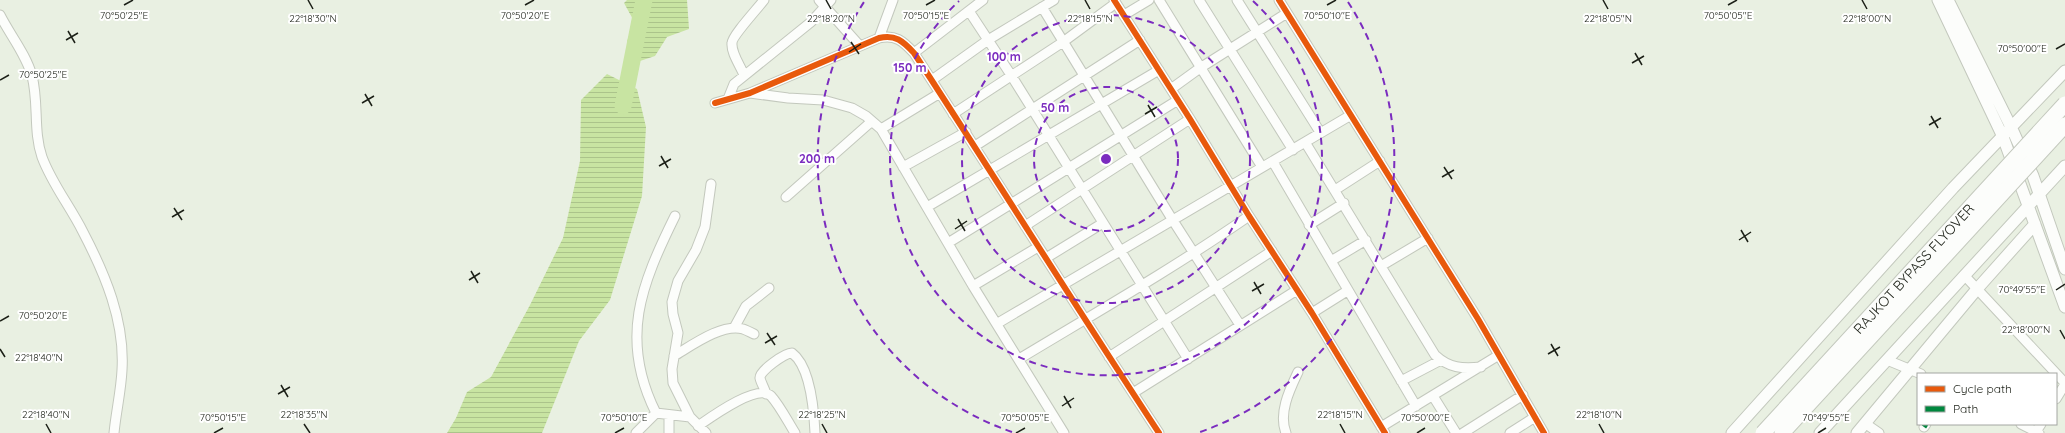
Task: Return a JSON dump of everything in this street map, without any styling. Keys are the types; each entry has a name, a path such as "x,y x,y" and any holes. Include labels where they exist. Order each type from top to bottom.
{"highway":[{"name":"RAJKOT BYPASS FLYOVER","path":"1763,433 2065,104"},
{"name":"RAJKOT BYPASS FLYOVER","path":"1782,433 2065,125"}],"street":[{"path":"744,75 733,50 732,41 734,36 744,26 764,0"},
{"path":"879,38 893,0"},
{"path":"914,53 983,0"},
{"path":"932,80 988,40 1054,0"},
{"path":"1124,15 1149,0"},
{"path":"1159,0 1262,167"},
{"path":"1199,0 1293,150"},
{"path":"1237,0 1320,132"},
{"path":"1279,0 1428,238 1499,355 1544,433"},
{"path":"1938,0 2003,137 2065,307"},
{"path":"1948,0 2012,129 2040,193 2065,268"},
{"path":"953,114 1063,42 1115,1 1190,119 1249,216 1312,313 1383,430 1416,406 1499,355"},
{"path":"728,100 734,84 811,22 825,2 859,45"},
{"path":"1042,7 1172,219 1240,325"},
{"path":"969,11 1032,108 1188,359"},
{"path":"1171,89 1230,48 1257,33 1287,13"},
{"path":"0,15 25,58 32,77 35,96 37,130 42,157 55,185 83,231 116,310 122,348 122,371 114,433"},
{"path":"715,103 750,93 859,45 888,36 897,38 914,53 932,80 1011,206 1158,433"},
{"path":"974,146 1140,40"},
{"path":"927,207 1159,70"},
{"path":"1732,433 1953,188 2012,129 2065,71"},
{"path":"750,93 788,98 823,100 852,108 872,121 881,129 973,286 998,323 1064,433"},
{"path":"881,129 940,93"},
{"path":"948,243 1011,206 1069,167 1178,100"},
{"path":"998,323 1121,252 1172,219 1273,162 1320,132 1351,115"},
{"path":"1024,226 1190,119"},
{"path":"786,197 872,121"},
{"path":"903,167 966,132"},
{"path":"1306,142 1435,354 1451,366 1461,368 1481,367"},
{"path":"1335,190 1380,161"},
{"path":"1273,162 1347,291 1416,406"},
{"path":"1820,433 2065,167"},
{"path":"706,433 690,418 673,383 672,369 678,333 672,314 674,292 696,250 705,227 710,184"},
{"path":"1309,225 1344,203"},
{"path":"656,413 642,378 636,351 638,316 644,287 675,216"},
{"path":"1019,359 1195,254 1249,216"},
{"path":"1046,258 1103,223"},
{"path":"1862,430 1916,372 1977,289 2035,224"},
{"path":"1382,266 1428,238"},
{"path":"1331,261 1366,240"},
{"path":"973,286 1038,247"},
{"path":"1109,357 1272,251"},
{"path":"1964,276 2056,373"},
{"path":"734,328 746,306 769,288"},
{"path":"1133,393 1297,290"},
{"path":"1312,313 1347,291"},
{"path":"674,356 708,337 734,328 743,329 754,334"},
{"path":"766,394 760,378 762,372 786,354 792,353 796,356 810,388 815,433"},
{"path":"1401,381 1441,360"},
{"path":"1887,360 1916,372"},
{"path":"1286,433 1284,415 1289,392 1298,372"},
{"path":"2057,374 2065,383 2057,396"},
{"path":"698,426 741,400 761,393 771,396 795,433"},
{"path":"1463,433 1522,395"},
{"path":"1434,396 1456,433"},
{"path":"656,413 668,416 690,418"},
{"path":"636,433 656,413"},
{"path":"668,416 668,433"},
{"path":"1510,433 1535,417"},
{"path":"2024,425 2038,430"},
{"path":"1862,430 1879,433"}],"shaded area":[{"path":"627,0 687,0 689,29 667,37 655,56 637,62 627,41 635,23 624,3"},
{"path":"607,74 637,89 646,127 642,196 610,300 579,341 542,433 447,433 456,418 467,392 491,377 530,305 563,238 580,161 581,100"}],"waterway":[{"path":"623,106 644,0"}],"cycle path":[{"path":"1114,0 1190,119 1249,216 1312,313 1385,433"},
{"path":"1279,0 1478,319 1544,433"},
{"path":"715,103 750,93 879,38 890,37 902,42 914,53 1159,433"}]}
